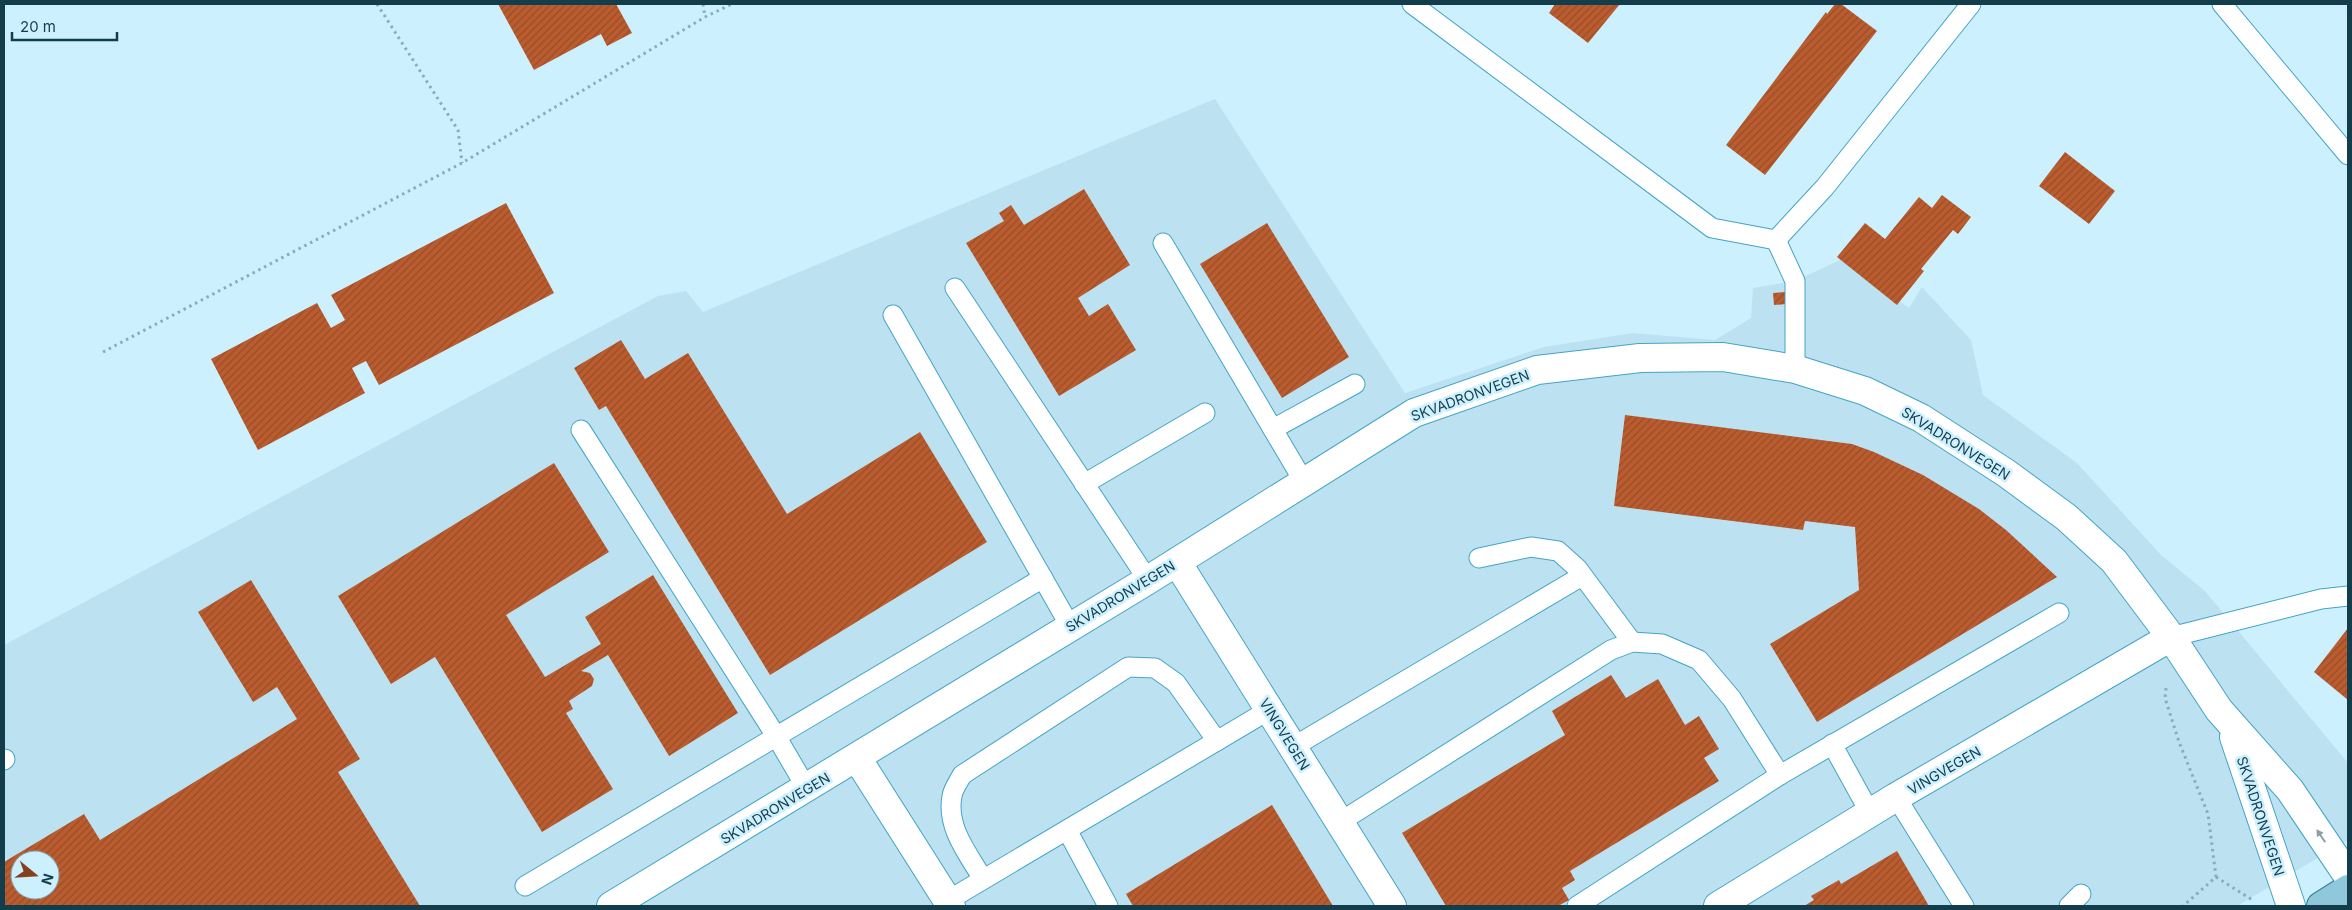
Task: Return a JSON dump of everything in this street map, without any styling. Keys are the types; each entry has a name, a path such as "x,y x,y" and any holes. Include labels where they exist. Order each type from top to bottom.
{"main road":[{"path":"2321,906 2348,889"}],"street":[{"name":"SKVADRONVEGEN","path":"611,906 807,789 1070,626 1148,580 1414,413 1538,370 1640,358 1723,357 1795,369 1865,391 1921,418 2006,473 2066,517 2114,561 2171,637 2231,726 2290,790 2348,876"},
{"name":"VINGVEGEN","path":"1177,562 1392,906"},
{"name":"VINGVEGEN","path":"1718,906 1896,796 2171,637"},
{"name":"SKVADRONVEGEN","path":"2231,726 2291,906"},
{"path":"857,758 949,903"}],"lane":[{"path":"1412,4 1712,228 1776,240"},
{"path":"1776,240 1826,187 1971,4"},
{"path":"2222,4 2348,155"},
{"path":"1776,240 1795,281 1795,369"},
{"path":"1163,243 1304,482"},
{"path":"955,288 1148,580"},
{"path":"893,315 1070,626"},
{"path":"1273,429 1355,384"},
{"path":"1084,484 1205,413"},
{"path":"581,430 776,736 807,789"},
{"path":"1479,558 1531,547 1558,551 1577,568 1632,642"},
{"path":"1293,747 1582,576"},
{"path":"525,886 1043,578"},
{"path":"2171,637 2321,599 2348,596"},
{"path":"1577,906 1780,775 2059,613"},
{"path":"1340,822 1611,650 1632,642 1662,644 1699,660 1732,699 1780,775"},
{"path":"983,879 955,834 950,811 952,794 962,775 1128,667 1154,668 1176,683 1217,741"},
{"path":"949,903 983,879 1270,710"},
{"path":"1832,744 1870,813"},
{"path":"1896,796 1964,906"},
{"path":"1067,830 1108,906"}],"path":[{"path":"378,4 458,130 462,163"},
{"path":"702,4 705,17"},
{"path":"103,352 462,163 705,17 732,4"},
{"path":"2171,637 2165,698 2208,814 2216,877"},
{"path":"2216,877 2254,901"},
{"path":"2183,906 2216,877"}],"shaded area":[{"path":"1215,99 1405,393 1544,347 1633,333 1715,340 1751,318 1753,288 1795,281 1840,260 1909,308 1922,287 1971,340 1983,395 2077,463 2161,555 2205,591 2348,763 2348,840 2237,906 4,906 4,645 658,296 686,291 703,312"}],"building":[{"path":"498,4 616,4 632,33 607,46 601,34 534,70"},
{"path":"1555,4 1620,4 1588,43 1549,13"},
{"path":"1835,4 1841,4 1877,31 1765,175 1726,145 1826,12 1827,14"},
{"path":"2065,152 2115,191 2089,224 2039,186"},
{"path":"1084,189 1130,265 1078,298 1089,316 1108,304 1136,350 1059,396 966,243 1004,221 999,213 1011,205 1024,225"},
{"path":"1942,195 1971,217 1958,234 1953,230 1921,269 1924,271 1897,305 1837,257 1865,223 1885,239 1919,197 1932,208"},
{"path":"506,203 554,293 379,385 366,361 352,368 365,393 258,450 211,359 317,303 331,328 345,320 331,295"},
{"path":"1267,223 1349,357 1282,398 1200,264"},
{"path":"1786,292 1787,304 1774,305 1773,293"},
{"path":"621,340 645,379 688,353 787,514 920,432 987,542 770,675 606,406 599,410 574,368"},
{"path":"1625,415 1852,444 1874,452 1923,475 1979,509 2006,530 2057,577 1817,722 1770,644 1859,590 1855,527 1805,521 1803,530 1614,506"},
{"path":"554,463 609,552 506,615 545,677 601,644 585,617 653,575 738,713 669,756 608,655 581,671 590,673 594,679 592,686 569,701 573,709 566,713 613,789 542,832 435,657 391,684 338,596"},
{"path":"251,580 360,759 338,772 420,906 4,906 4,862 10,858 10,900 60,900 60,850 24,850 84,814 100,840 297,719 277,687 253,702 198,612"},
{"path":"2348,628 2348,700 2314,672"},
{"path":"1611,675 1626,698 1658,679 1685,725 1699,716 1719,749 1704,758 1719,781 1570,871 1575,880 1562,888 1569,900 1558,906 1446,906 1402,833 1565,735 1552,711"},
{"path":"1272,805 1333,906 1133,906 1126,894"},
{"path":"1897,851 1929,906 1804,906 1814,900 1811,896 1839,880 1841,884"}]}
